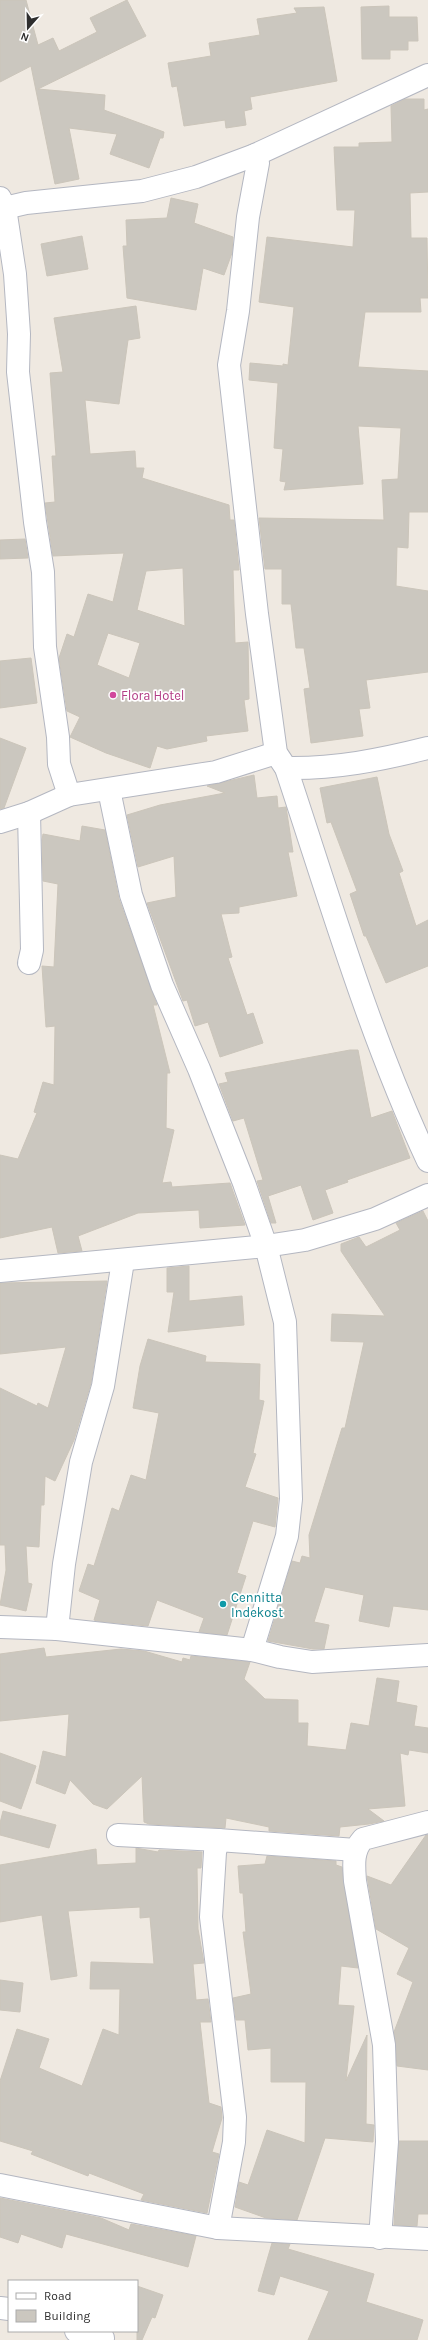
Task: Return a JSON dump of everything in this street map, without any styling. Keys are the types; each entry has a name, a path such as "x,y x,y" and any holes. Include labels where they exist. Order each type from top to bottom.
{"street":[{"path":"69,795 59,764 58,737 45,647 43,572 35,522 18,372 19,334 15,274 2,205 142,191 196,177 255,154 428,75"},
{"path":"255,154 258,163 248,217 240,297 230,365 257,614 281,760 370,1019 402,1105 428,1161"},
{"path":"0,822 29,813 69,795 109,790 281,760 319,768 370,762 428,748"},
{"path":"109,790 130,895 162,985 199,1069 266,1246 285,1322 291,1499 286,1536 252,1650"},
{"path":"29,813 32,950 29,963"},
{"path":"0,1271 123,1261 266,1246 305,1240 375,1219 427,1198"},
{"path":"57,1629 64,1564 81,1462 103,1386 123,1261"},
{"path":"0,1627 57,1629 252,1650 280,1658 312,1662 428,1655"},
{"path":"380,2238 387,2142 384,2045 355,1881 354,1860 356,1850 363,1839 428,1822"},
{"path":"118,1835 218,1840 356,1850"},
{"path":"218,1840 215,1852 211,1917 235,2117 234,2142 218,2228"},
{"path":"0,2185 218,2228 380,2238 428,2239"},
{"path":"80,2332 103,2338"}],"building":[{"path":"0,0 26,0 38,45 53,38 59,51 97,32 90,18 127,0 146,36 38,89 105,95 104,110 164,132 163,138 160,138 149,168 110,154 117,134 69,128 79,179 55,184 31,66 0,82"},
{"path":"389,6 389,17 417,17 418,41 408,41 408,50 390,50 390,59 362,59 361,7"},
{"path":"324,7 337,81 250,97 252,109 244,111 246,125 226,128 225,120 184,126 177,86 172,87 168,63 211,56 209,43 260,35 257,19 297,13 294,8"},
{"path":"405,99 424,99 424,110 428,109 428,192 410,193 411,238 427,238 428,298 420,298 421,312 365,312 358,367 428,371 428,512 409,512 408,548 397,547 396,586 428,591 428,672 366,680 370,708 359,709 363,736 311,743 304,689 310,688 304,648 296,648 291,604 282,604 282,569 265,569 259,518 384,520 382,480 398,479 401,428 358,426 363,484 284,490 286,482 280,481 283,449 274,448 278,383 249,380 250,363 283,366 283,364 288,365 294,307 259,302 267,237 353,247 355,210 337,210 334,147 359,147 359,143 392,142 391,106"},
{"path":"171,198 198,204 194,223 233,237 232,253 224,275 203,268 196,310 127,298 123,246 127,246 126,220 167,218"},
{"path":"82,236 88,269 47,276 41,244"},
{"path":"136,306 140,338 128,340 119,404 85,400 90,454 135,451 136,468 144,468 142,478 229,505 230,520 234,520 239,570 233,570 235,643 248,642 249,699 244,700 248,731 206,736 207,741 167,749 157,746 150,768 106,753 70,737 80,717 67,711 59,658 67,634 74,637 88,594 113,602 124,553 53,556 45,503 55,502 52,456 56,456 50,373 63,372 54,318","holes":["183,568 185,626 137,610 146,571","108,633 140,643 129,678 97,665"]},
{"path":"25,539 28,558 0,559 0,540"},
{"path":"31,658 37,703 0,708 0,661"},
{"path":"0,738 26,748 4,808 0,809"},
{"path":"254,775 257,798 277,796 278,808 286,807 293,852 288,852 297,896 239,907 239,913 221,914 232,957 228,958 247,1015 253,1013 263,1043 220,1057 208,1022 195,1026 187,1000 183,1001 147,903 176,897 174,856 138,867 127,815 160,805 225,793 207,786"},
{"path":"377,777 389,834 403,871 399,873 416,926 428,920 428,966 386,983 366,936 364,936 350,894 357,891 331,822 327,823 320,788"},
{"path":"82,826 105,830 119,899 157,1005 153,1005 170,1073 167,1073 166,1128 174,1130 162,1183 171,1182 172,1187 230,1183 245,1225 200,1228 199,1210 138,1213 78,1236 82,1251 58,1253 52,1227 0,1238 0,1155 18,1159 37,1113 34,1112 43,1082 54,1085 55,1026 46,1027 42,966 54,967 58,884 43,881 43,834 80,841"},
{"path":"350,1050 358,1050 371,1118 392,1111 410,1158 347,1180 348,1182 325,1190 333,1213 313,1220 301,1185 268,1196 276,1223 271,1223 257,1181 263,1180 244,1118 233,1121 219,1084 228,1082 225,1073"},
{"path":"423,1211 428,1221 428,1610 393,1606 389,1627 359,1621 364,1595 325,1587 314,1622 329,1625 324,1649 313,1649 268,1641 292,1561 300,1563 302,1556 310,1558 309,1535 342,1428 345,1428 364,1342 331,1341 332,1314 385,1316 341,1251 341,1244 359,1237 366,1247 400,1230 396,1223"},
{"path":"189,1266 189,1301 242,1296 244,1325 168,1332 174,1292 167,1292 167,1268"},
{"path":"107,1281 91,1383 74,1440 55,1481 45,1476 44,1505 41,1505 39,1547 26,1546 28,1583 32,1584 26,1611 0,1605 6,1570 5,1545 0,1545 0,1388 37,1406 38,1403 48,1408 66,1347 0,1354 0,1283"},
{"path":"148,1339 206,1356 205,1362 260,1364 259,1400 264,1401 253,1453 256,1454 245,1487 278,1498 275,1527 253,1521 237,1573 246,1576 227,1635 199,1632 204,1618 157,1600 148,1626 97,1621 94,1620 100,1600 79,1591 88,1564 94,1566 112,1508 119,1511 131,1475 146,1480 159,1413 133,1408 140,1366"},
{"path":"44,1648 46,1657 121,1649 144,1651 182,1662 183,1658 190,1660 191,1656 250,1662 244,1679 265,1699 298,1700 298,1723 308,1723 307,1746 346,1750 351,1723 369,1726 377,1678 399,1681 396,1702 417,1706 414,1726 428,1728 428,1753 409,1750 408,1755 400,1753 405,1806 368,1809 384,1821 340,1827 339,1836 269,1831 269,1827 226,1818 225,1828 149,1824 144,1822 142,1776 107,1809 93,1804 70,1780 65,1794 36,1783 43,1751 66,1757 69,1714 0,1721 0,1654"},
{"path":"0,1753 36,1766 21,1809 0,1801"},
{"path":"3,1811 56,1825 49,1848 0,1835 0,1823"},
{"path":"426,1835 428,1835 428,2070 397,2066 394,2032 413,1982 397,1974 409,1948 376,1929 367,1876 391,1885"},
{"path":"136,1848 158,1852 159,1850 202,1852 201,1868 197,1868 198,1929 204,1963 193,1964 196,2000 208,1999 211,2022 200,2022 209,2103 221,2107 222,2118 212,2152 219,2154 207,2213 141,2200 144,2194 89,2173 88,2176 31,2154 33,2151 0,2141 0,2081 17,2029 49,2039 39,2068 82,2086 103,2029 119,2035 120,1989 90,1989 91,1962 154,1964 150,1917 140,1918 140,1907 68,1911 77,1976 51,1980 42,1915 0,1922 0,1865 96,1849 97,1865 136,1863"},
{"path":"267,1856 336,1861 336,1865 342,1867 358,1968 341,1966 338,2005 354,2006 346,2081 367,2035 366,2124 374,2125 373,2142 325,2138 297,2220 266,2218 235,2207 239,2182 248,2185 267,2130 305,2143 306,2082 271,2082 271,2048 248,2050 245,2020 236,2020 233,1998 251,1994 243,1932 246,1932 243,1893 240,1893 238,1866 265,1864"},
{"path":"0,1980 23,1983 20,2012 0,2010"},
{"path":"399,2141 428,2141 428,2214 418,2214 417,2226 394,2225"},
{"path":"0,2198 101,2218 129,2230 131,2224 196,2236 188,2267 66,2234 62,2248 21,2234 18,2243 0,2237"},
{"path":"272,2243 290,2244 288,2249 374,2274 366,2302 423,2320 417,2340 308,2340 329,2291 280,2276 274,2295 258,2291"},
{"path":"138,2286 163,2295 155,2318 152,2317 142,2340 137,2340"}],"place":[{"name":"Flora Hotel","path":"113,695"},
{"name":"Cennitta Indekost","path":"223,1604"}]}
